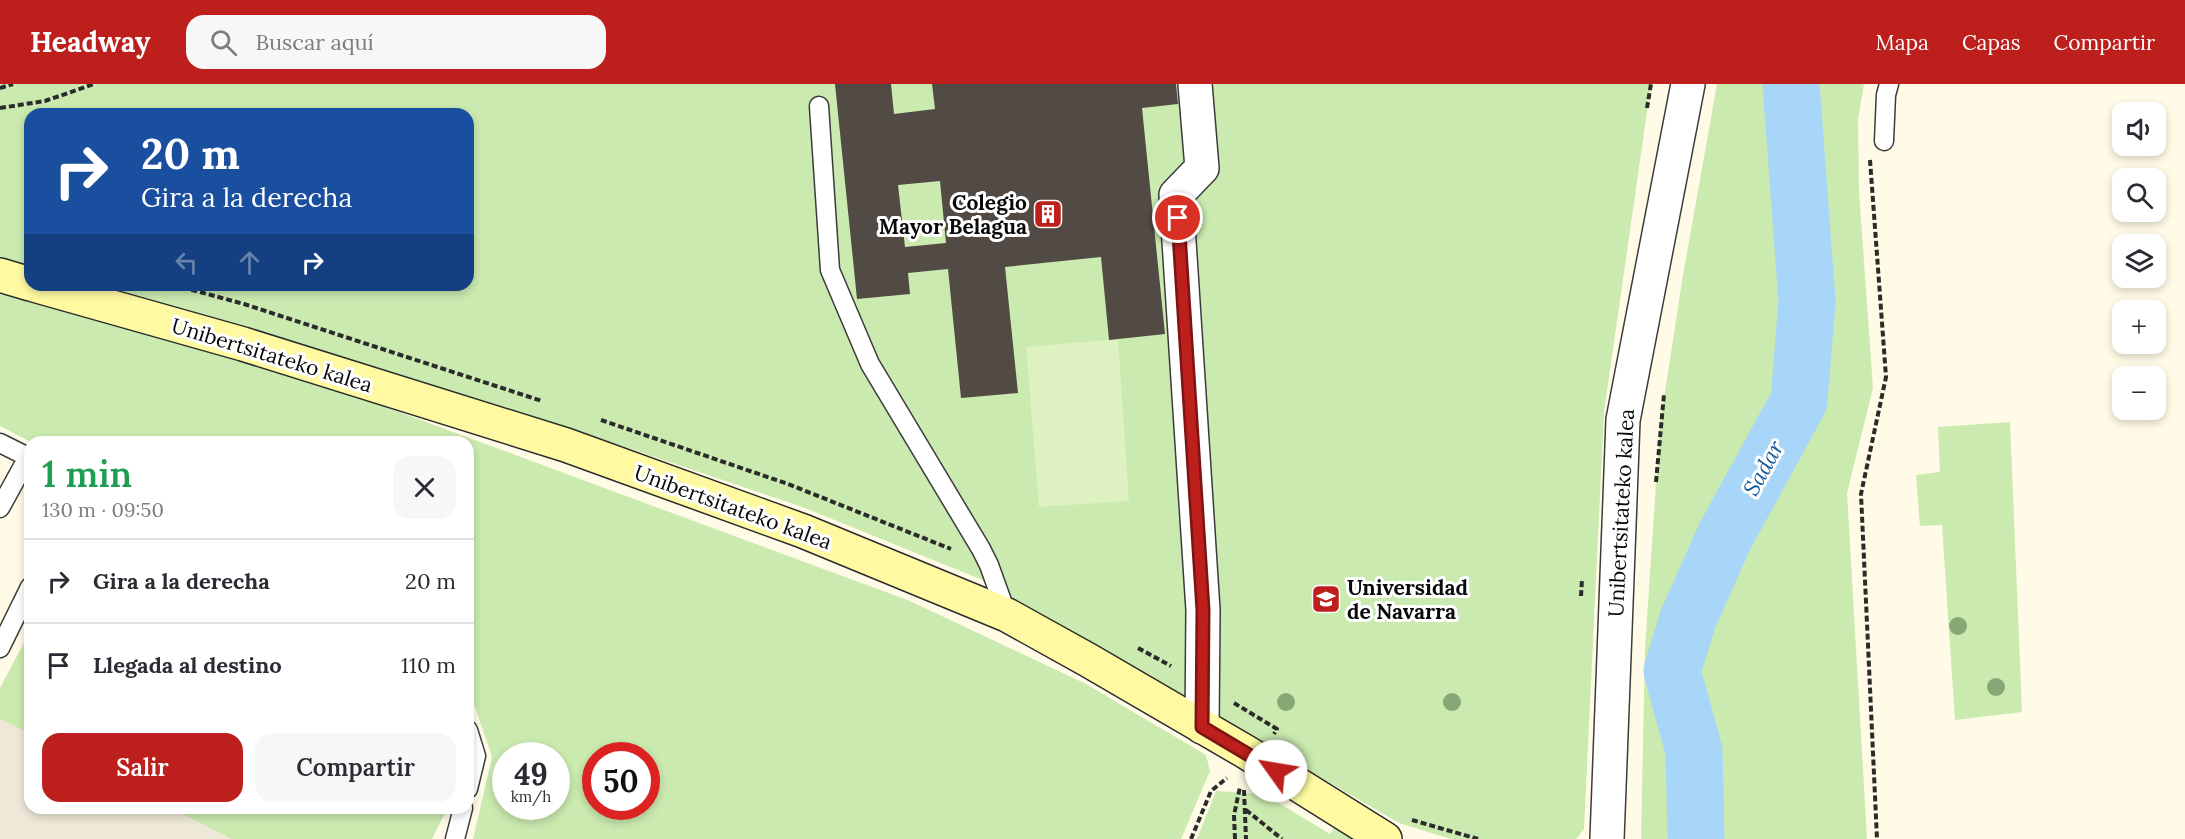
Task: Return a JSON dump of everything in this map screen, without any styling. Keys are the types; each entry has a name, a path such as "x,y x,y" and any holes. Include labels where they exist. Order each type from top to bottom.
{"main road":[{"name":"Unibertsitateko kalea","path":"0,275 24,282"},
{"name":"Unibertsitateko kalea","path":"57,291 243,344 566,446 803,531 1006,615 1202,727 1385,839"}],"street":[{"path":"1195,84 1202,168 1176,195 1203,610 1202,727"},
{"name":"Unibertsitateko kalea","path":"1607,839 1623,420 1688,84"}],"lane":[{"path":"1884,141 1886,95 1889,84"},
{"path":"819,106 830,270 870,364 981,549 989,565 1006,615"},
{"path":"0,443 24,455"},
{"path":"0,508 24,466"},
{"path":"0,648 24,598"},
{"path":"474,750 476,756 474,764"},
{"path":"454,839 461,814"}],"path":[{"path":"0,88 13,84"},
{"path":"0,108 45,101 94,84"},
{"path":"1870,153 1886,377 1861,494 1877,839"},
{"name":"Unibertsitateko kalea","path":"1655,490 1665,388"},
{"path":"1191,839 1211,790 1226,778 1234,776"},
{"path":"1235,839 1234,815 1240,784"},
{"path":"1246,839 1245,810 1282,839"}],"green space":[{"path":"0,84 1651,84 1604,412 1584,829 1576,839 1451,839 1399,823 980,579 805,508 631,449 219,319 114,291 474,291 474,108 24,108 24,267 0,261"},
{"path":"1717,84 1864,84 1858,119 1859,192 1873,388 1847,493 1867,839 1641,839 1645,648 1660,424 1683,275"},
{"path":"0,291 101,316 361,398 464,436 24,436 24,438 0,426"},
{"path":"1118,339 1129,501 1039,507 1026,347"},
{"path":"2010,422 2022,712 1955,720 1942,525 1920,526 1916,475 1940,472 1938,427"},
{"path":"474,440 910,601 1086,684 1206,755 1210,771 1181,839 473,839 492,757 474,704"},
{"path":"24,642 24,731 0,719 0,688"},
{"path":"1216,791 1264,794 1330,834 1336,825 1359,839 1197,839"},
{"path":"182,814 444,814 432,839 231,839"}],"shaded area":[{"path":"0,719 24,731 24,814 182,814 231,839 0,839"}],"building":[{"name":"Colegio Mayor Belagua","path":"835,84 891,84 894,114 935,109 932,84 1176,84 1178,104 1142,108 1165,334 1109,340 1101,257 1005,267 1018,393 961,398 948,269 908,273 910,294 857,299","holes":["940,181 946,243 905,247 898,185"]}],"waterway":[{"name":"Sadar","path":"1696,839 1694,751 1672,671 1688,619 1725,536 1799,401 1807,301 1791,84"}],"place":[{"name":"Colegio Mayor Belagua","path":"1048,214"},
{"name":"Universidad de Navarra","path":"1326,599"}],"route":[{"path":"1178,218 1203,610 1202,727 1276,771"}]}
